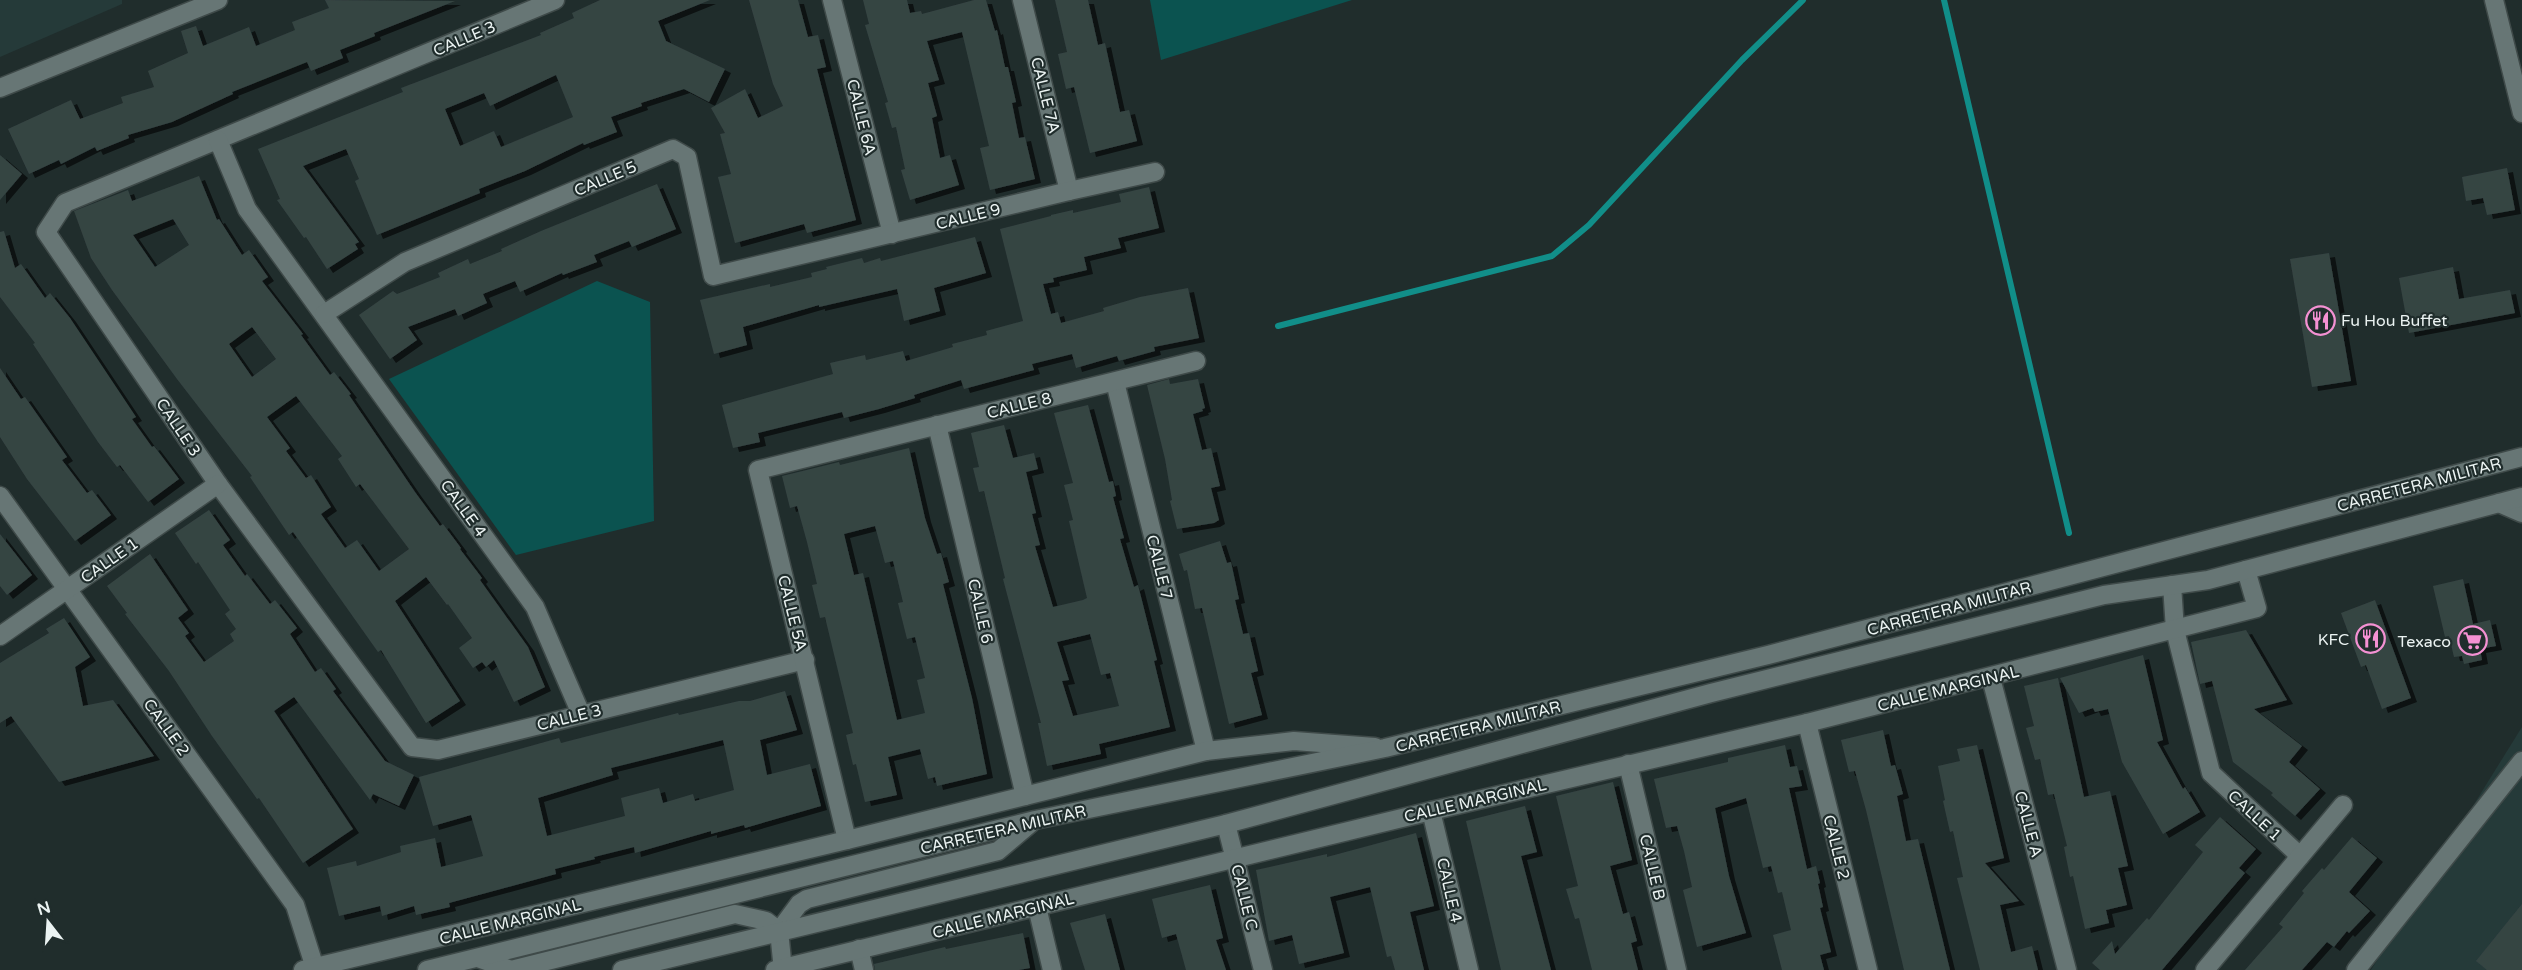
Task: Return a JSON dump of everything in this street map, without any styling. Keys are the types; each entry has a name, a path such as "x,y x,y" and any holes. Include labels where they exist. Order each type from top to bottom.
{"street":[{"path":"0,88 218,0"},
{"name":"CALLE 3","path":"555,0 65,203 46,232 218,484 412,747 438,750 805,660"},
{"name":"CALLE 6A","path":"832,0 892,234"},
{"name":"CALLE 7A","path":"1022,0 1069,191"},
{"path":"2494,0 2522,113"},
{"name":"CALLE 4","path":"218,140 247,209 535,607 581,714"},
{"name":"CALLE 5","path":"324,315 405,262 673,149 687,157 713,276 813,253"},
{"name":"CALLE 9","path":"813,253 1155,172"},
{"name":"CALLE 8","path":"842,449 1196,361"},
{"name":"CALLE 7","path":"1115,382 1206,751"},
{"name":"CALLE 6","path":"937,425 1025,796"},
{"name":"CALLE 5A","path":"842,449 758,470 847,840"},
{"name":"CARRETERA MILITAR","path":"428,970 1035,820 1385,748 1768,655 2522,457"},
{"name":"CALLE 1","path":"0,636 218,484"},
{"name":"CALLE 2","path":"0,496 295,904 309,969"},
{"name":"CARRETERA MILITAR","path":"622,970 1226,824 1711,693 2104,595 2208,580 2522,497"},
{"path":"2499,503 2522,513"},
{"name":"CALLE MARGINAL","path":"780,969 1431,811 1807,723 2257,609 2246,570"},
{"path":"2172,585 2175,630"},
{"name":"CALLE 1","path":"2175,630 2211,773 2300,856"},
{"name":"CALLE A","path":"1991,678 2067,970"},
{"name":"CALLE 2","path":"1807,723 1868,970"},
{"name":"CALLE MARGINAL","path":"309,969 1206,751 1294,741 1385,748"},
{"path":"2356,970 2522,761"},
{"name":"CALLE B","path":"1628,764 1677,970"},
{"path":"2205,970 2343,805"},
{"name":"CALLE 4","path":"1431,811 1469,970"},
{"path":"780,969 779,931 799,904 807,899 998,851 1035,820"},
{"name":"CALLE C","path":"1226,824 1263,970"},
{"path":"1037,907 1052,970"},
{"path":"478,958 511,970 735,914 766,921 779,931"},
{"path":"860,950 864,970"}],"shaded area":[{"path":"0,0 122,0 122,4 0,57"},
{"path":"1150,0 1352,0 1161,60"},
{"path":"597,281 650,302 654,521 516,555 389,379"},
{"path":"2522,727 2522,970 2371,970"}],"building":[{"path":"325,0 455,1 374,33 375,36 340,50 343,58 311,71 307,62 232,92 233,94 172,122 128,135 129,138 97,151 95,147 61,164 59,160 29,174 8,129 71,100 80,119 123,103 121,97 154,87 148,71 188,53 181,31 196,26 203,46 249,27 256,46 295,30 292,22 329,8"},
{"path":"600,0 710,0 658,21 666,41 725,69 709,102 684,89 641,103 642,106 611,117 617,132 584,145 583,143 525,171 479,189 480,193 377,235 355,181 359,179 346,149 303,166 359,242 355,244 358,249 327,269 277,200 280,199 258,149 403,92 401,88 541,35 540,33 574,18 572,13","holes":["556,75 573,117 501,147 494,131 460,146 445,109 484,93 490,106"]},
{"path":"749,0 798,0 808,37 818,35 826,67 817,69 856,220 807,233 804,224 735,243 718,177 731,174 720,134 725,133 711,108 745,89 758,118 783,106 773,84"},
{"path":"863,0 907,0 910,13 921,11 922,14 974,0 986,0 995,31 997,30 1005,67 1008,67 1016,102 1012,103 1019,138 1025,137 1035,179 990,190 980,148 989,146 962,32 927,41 939,80 928,83 937,116 932,118 940,158 950,155 959,185 910,200 901,170 905,169 896,127 892,128 885,103 888,102 865,25 869,24"},
{"path":"1055,0 1088,0 1098,45 1105,43 1120,112 1129,110 1137,141 1090,153 1074,87 1066,89 1058,54 1067,52"},
{"path":"0,155 22,174 0,200"},
{"path":"2507,168 2515,210 2487,215 2483,198 2466,201 2462,177"},
{"path":"199,176 217,220 219,219 242,255 249,250 268,277 262,281 303,334 301,335 330,375 334,372 351,394 349,395 415,492 440,526 443,524 461,548 482,578 480,580 528,647 545,687 514,702 494,660 486,667 482,662 473,668 459,648 472,638 426,577 395,601 460,701 426,723 381,650 378,652 293,532 289,535 250,477 252,476 177,379 91,258 74,211 128,190 132,201","holes":["173,219 189,245 155,267 133,235","252,327 276,359 252,377 229,344","296,396 342,456 338,459 356,487 360,484 409,549 379,571 357,540 345,548 321,514 331,507 311,475 306,478 286,451 290,448 267,417"]},
{"path":"657,184 676,229 632,247 629,241 594,255 597,262 563,275 562,273 520,292 515,281 483,294 487,303 458,316 455,309 408,327 417,340 390,359 359,315 393,291 397,294 440,277 438,273 468,259 470,264 541,231"},
{"path":"1149,187 1159,228 1118,238 1121,248 1084,257 1087,270 1053,278 1054,282 1043,284 1051,314 1058,312 1061,323 1104,311 1103,308 1140,297 1188,288 1199,338 1154,347 1155,351 1119,361 1117,356 1076,368 1072,354 1032,364 1034,370 964,389 961,380 879,409 844,418 842,412 758,433 760,442 733,448 722,405 833,374 830,363 865,355 866,360 903,351 906,361 953,347 952,344 987,335 986,331 1023,321 1000,229 1073,210 1073,213 1121,202 1119,194"},
{"path":"4,231 15,268 21,264 45,298 50,293 70,318 136,417 132,419 179,479 148,502 120,465 117,467 98,442 33,344 35,343 0,297 0,232"},
{"path":"975,237 986,273 934,288 940,311 904,321 897,289 819,307 819,305 743,327 747,345 714,354 700,300 812,277 811,273 827,269 826,267 862,258 864,263 880,258 881,261"},
{"name":"Fu Hou Buffet","path":"2329,253 2351,381 2312,387 2290,259"},
{"path":"2453,267 2459,299 2510,290 2515,313 2409,333 2399,278"},
{"path":"0,368 21,399 25,397 67,457 62,460 87,493 92,490 111,515 75,541 27,479 0,437"},
{"path":"1169,379 1170,384 1198,379 1205,408 1193,414 1202,450 1211,448 1220,486 1211,488 1219,520 1214,523 1177,529 1170,501 1172,500 1165,459 1147,385"},
{"path":"1088,405 1109,482 1113,481 1116,496 1113,497 1124,538 1120,539 1134,587 1138,585 1157,660 1154,661 1170,727 1099,744 1101,754 1047,766 1038,723 1041,723 1003,579 1005,578 984,491 979,492 973,468 979,467 971,433 1004,425 1013,458 1034,453 1038,469 1026,472 1036,513 1032,514 1040,545 1035,546 1053,607 1083,600 1087,598 1069,521 1073,520 1064,485 1073,483 1054,413","holes":["1090,634 1101,675 1110,673 1119,706 1073,716 1062,681 1069,680 1057,642"]},
{"path":"909,448 925,518 937,554 941,553 949,582 943,584 972,698 987,774 937,786 935,777 928,779 920,749 888,757 897,795 865,802 846,735 853,733 825,617 820,618 812,585 817,584 807,542 797,506 790,508 782,476 839,462 840,465","holes":["875,526 885,563 893,561 903,602 898,603 907,639 915,637 925,678 917,680 925,713 897,720 863,573 854,575 844,534"]},
{"path":"209,510 230,540 223,545 245,576 247,574 270,604 275,600 297,628 290,634 315,672 321,668 336,689 333,691 385,761 414,775 399,806 373,794 370,800 294,697 274,711 353,829 303,863 107,586 150,554 188,610 178,618 189,633 185,636 204,662 234,641 230,634 236,629 225,614 230,610 198,562 196,564 175,533"},
{"path":"0,534 32,575 7,595 0,586"},
{"path":"1220,541 1227,563 1231,562 1239,599 1235,600 1243,634 1249,633 1258,671 1251,673 1262,715 1229,724 1202,608 1195,609 1187,570 1184,571 1179,554"},
{"path":"2463,579 2473,624 2490,620 2496,646 2480,649 2482,660 2464,664 2462,656 2454,657 2449,636 2445,637 2433,586"},
{"name":"KFC","path":"2375,600 2411,698 2382,709 2366,665 2361,667 2341,613"},
{"path":"64,618 90,657 75,667 83,706 113,700 154,756 59,782 11,716 0,723 0,663 49,633 46,629"},
{"path":"2246,630 2287,700 2254,709 2302,746 2289,762 2320,789 2295,816 2271,795 2273,793 2233,762 2212,681 2200,684 2191,642"},
{"path":"2143,655 2163,740 2157,742 2183,789 2185,787 2200,812 2163,834 2122,762 2108,709 2095,712 2093,708 2079,713 2060,678"},
{"path":"2058,678 2084,797 2110,791 2128,866 2118,868 2127,905 2106,910 2109,923 2085,929 2073,876 2070,877 2064,847 2067,846 2054,794 2048,795 2040,759 2035,760 2026,728 2034,726 2024,686"},
{"path":"785,691 797,730 760,740 767,775 810,764 821,806 745,828 744,825 711,834 711,831 635,853 634,847 594,857 595,859 555,869 556,874 449,903 450,907 416,915 414,906 382,916 380,906 339,916 327,868 356,861 357,866 401,852 400,846 435,838 441,867 483,856 471,815 433,826 419,777 559,738 561,743 678,713 679,715 739,701 750,701","holes":["723,740 734,790 695,801 693,794 663,803 659,788 621,798 625,816 547,836 538,798 613,775 611,768"]},
{"path":"1883,730 1891,766 1895,765 1903,794 1897,796 1906,841 1918,839 1950,970 1904,970 1866,810 1855,771 1849,772 1841,740"},
{"path":"1785,745 1790,767 1797,766 1802,786 1789,788 1807,869 1816,866 1820,883 1818,884 1823,907 1820,908 1831,952 1820,955 1824,970 1782,970 1773,935 1791,930 1782,892 1778,893 1771,866 1763,868 1746,798 1715,808 1729,876 1746,933 1697,947 1683,890 1692,887 1684,851 1677,826 1666,828 1654,779 1728,762 1728,758"},
{"path":"1977,745 2004,858 1985,863 2019,901 2000,905 2011,952 2032,946 2038,970 1980,970 1957,878 1963,877 1953,831 1950,832 1943,801 1945,800 1938,766 1960,761 1957,749"},
{"path":"1613,782 1632,860 1610,866 1623,914 1629,912 1637,941 1631,943 1638,970 1592,970 1579,918 1575,919 1566,889 1578,886 1556,796"},
{"path":"1525,806 1537,852 1521,856 1551,970 1501,970 1466,821"},
{"path":"2220,817 2256,849 2239,868 2245,873 2162,970 2100,970 2092,963 2112,941 2115,954 2147,918 2149,920 2203,852 2195,845"},
{"path":"1416,833 1434,906 1410,912 1424,970 1395,970 1391,956 1387,957 1370,887 1330,897 1344,953 1299,964 1292,935 1269,941 1256,870 1327,854 1327,857"},
{"path":"2352,837 2377,858 2349,892 2370,911 2349,933 2347,931 2334,947 2327,942 2302,970 2245,970 2283,927 2279,924 2304,893 2302,891 2322,868 2324,870"},
{"path":"1210,885 1223,938 1216,940 1226,970 1186,970 1176,934 1162,938 1152,899"},
{"path":"2522,904 2522,970 2487,970 2476,961"},
{"path":"1105,914 1120,970 1085,970 1070,923"},
{"path":"1023,933 1030,968 1019,970 875,970 874,964 945,947 946,949"}],"waterway":[{"path":"1278,326 1552,256 1589,225 1742,60 1803,0"},
{"path":"1944,0 2069,533"}],"place":[{"name":"Fu Hou Buffet","path":"2320,320"},
{"name":"KFC","path":"2370,639"},
{"name":"Texaco","path":"2472,641"}]}
